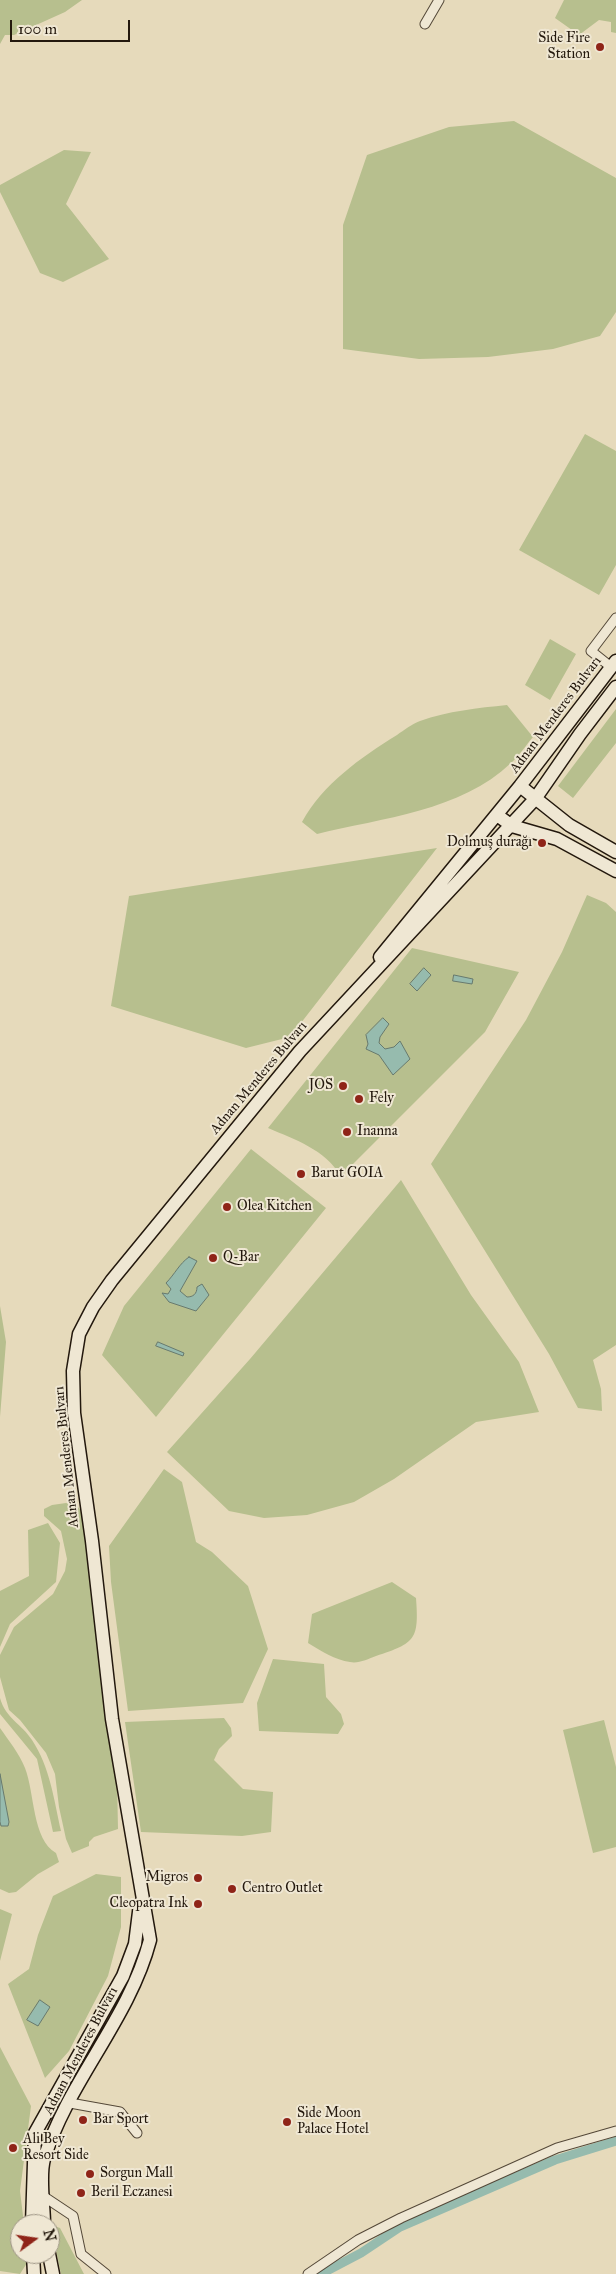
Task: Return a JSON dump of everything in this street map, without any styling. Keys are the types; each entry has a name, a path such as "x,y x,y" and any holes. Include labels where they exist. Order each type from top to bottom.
{"main road":[{"name":"Adnan Menderes Bulvarı","path":"44,2214 43,2161 70,2103 142,1969 150,1940 112,1719 92,1541 74,1414 74,1352 79,1334 93,1307 112,1280 286,1068 354,991 456,862 497,815 614,664"},
{"path":"536,799 580,734 616,688"},
{"path":"520,786 569,825 616,852"},
{"name":"Adnan Menderes Bulvarı","path":"354,991 396,950 536,799"},
{"path":"497,815 512,826 558,839 616,871"},
{"name":"Adnan Menderes Bulvarı","path":"32,2214 34,2134 123,1976 135,1944 142,1894"}],"street":[{"path":"425,24 439,0"},
{"path":"614,664 590,651 616,618"},
{"path":"70,2103 120,2112 137,2133"},
{"path":"308,2274 358,2240 401,2218 557,2148 616,2131"},
{"path":"43,2196 73,2216 81,2254 106,2274"}],"green space":[{"path":"0,0 82,0 65,12 14,35 5,35 0,44"},
{"path":"564,0 616,0 616,33 611,32 611,22 599,20 579,35 555,18"},
{"path":"514,121 616,178 616,312 600,336 553,349 488,357 419,359 343,349 343,225 367,155 449,127"},
{"path":"64,150 91,152 66,204 109,259 63,282 40,273 0,192 0,185"},
{"path":"585,434 616,451 616,565 599,595 519,550"},
{"path":"550,639 576,654 550,700 525,685"},
{"path":"507,705 533,737 511,763 491,779 469,792 420,810 317,834 302,822 320,796 344,773 411,725 452,712"},
{"path":"616,709 616,743 573,798 558,786"},
{"path":"437,848 290,1037 246,1048 111,1006 129,896"},
{"path":"587,895 606,903 616,912 616,1345 593,1360 601,1389 602,1411 578,1408 549,1354 431,1164 526,1020 562,952"},
{"path":"412,948 519,972 485,1032 341,1176 326,1159 309,1146 268,1128"},
{"path":"251,1149 326,1208 156,1417 102,1355 124,1306"},
{"path":"401,1180 471,1295 519,1362 539,1412 476,1422 394,1479 354,1502 307,1515 264,1518 229,1511 167,1452 250,1359"},
{"path":"0,1306 6,1342 0,1417"},
{"path":"164,1469 182,1482 196,1542 212,1552 248,1586 268,1649 243,1703 128,1711 111,1582 109,1546"},
{"path":"66,1503 77,1506 83,1513 117,1780 118,1829 94,1837 89,1842 89,1846 72,1853 66,1839 59,1807 55,1774 46,1753 20,1720 9,1710 0,1677 0,1655 14,1627 53,1594 65,1571 67,1559 61,1531 44,1516 44,1509 52,1505"},
{"path":"48,1523 60,1543 56,1582 10,1624 0,1647 0,1591 29,1576 28,1530"},
{"path":"392,1582 416,1598 417,1623 412,1638 407,1643 363,1661 353,1662 334,1657 308,1643 312,1614"},
{"path":"273,1659 324,1664 326,1697 341,1714 344,1724 338,1734 259,1731 257,1703"},
{"path":"0,1698 6,1711 28,1734 38,1750 51,1784 61,1831 53,1832 37,1759 0,1714"},
{"path":"224,1718 231,1728 232,1736 219,1749 214,1760 243,1789 273,1792 271,1832 242,1836 141,1832 125,1722"},
{"path":"604,1720 616,1767 616,1847 593,1853 563,1730"},
{"path":"0,1728 17,1752 25,1768 38,1827 48,1846 56,1853 59,1862 38,1874 16,1892 9,1893 0,1889"},
{"path":"96,1874 121,1877 121,1927 108,1976 69,2051 45,2078 8,1984 29,1969 38,1935 53,1896"},
{"path":"0,1909 12,1914 0,1961"},
{"name":"Ali Bey Resort Side","path":"0,2047 31,2106 20,2191 23,2214 10,2214 10,2264 26,2264 20,2274 0,2271"},
{"path":"60,2228 84,2274 61,2274 59,2264"}],"water":[{"path":"424,968 431,975 417,991 410,984"},
{"path":"454,975 473,979 472,984 453,981"},
{"path":"383,1018 389,1024 380,1037 379,1043 385,1049 394,1047 400,1041 410,1059 393,1075 379,1055 366,1049 368,1044 366,1035"},
{"path":"189,1257 197,1261 180,1291 187,1297 191,1296 194,1295 197,1287 202,1284 209,1295 196,1311 169,1302 162,1293 168,1294 171,1289 166,1283"},
{"path":"158,1342 184,1353 183,1356 156,1346"},
{"path":"0,1774 9,1822 8,1826 1,1826 0,1822"},
{"path":"40,2000 50,2007 38,2026 27,2020"}],"waterway":[{"path":"321,2274 361,2253 400,2227 555,2160 616,2141"}],"place":[{"name":"Side Fire Station","path":"600,47"},
{"name":"Dolmuş durağı","path":"542,843"},
{"name":"JOS","path":"343,1086"},
{"name":"Fely","path":"359,1099"},
{"name":"Inanna","path":"347,1132"},
{"name":"Barut GOIA","path":"301,1174"},
{"name":"Olea Kitchen","path":"227,1207"},
{"name":"Q-Bar","path":"213,1258"},
{"name":"Migros","path":"198,1878"},
{"name":"Centro Outlet","path":"232,1889"},
{"name":"Cleopatra Ink","path":"198,1904"},
{"name":"Bar Sport","path":"83,2120"},
{"name":"Side Moon Palace Hotel","path":"287,2122"},
{"name":"Ali Bey Resort Side","path":"13,2148"},
{"name":"Sorgun Mall","path":"90,2174"},
{"name":"Beril Eczanesi","path":"81,2193"}]}
